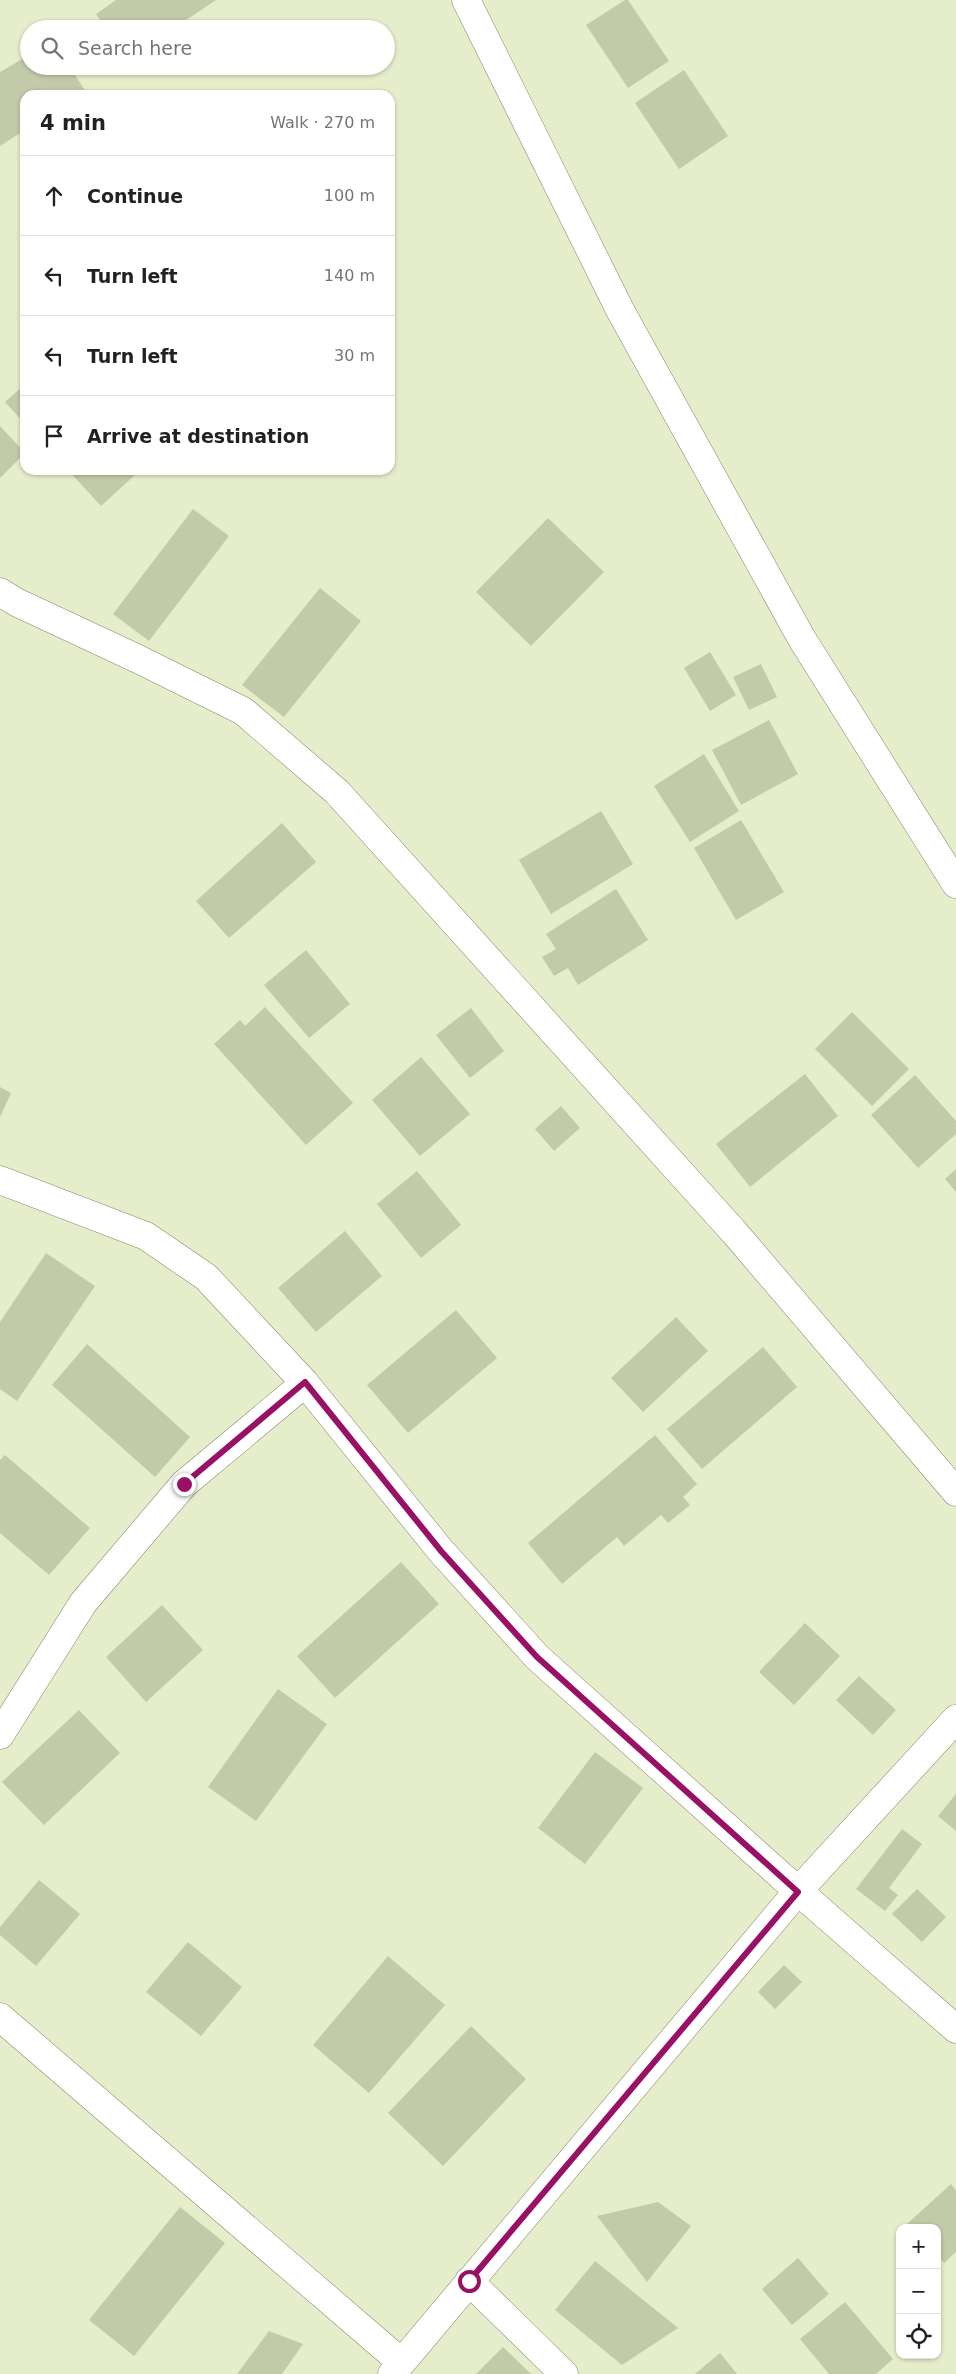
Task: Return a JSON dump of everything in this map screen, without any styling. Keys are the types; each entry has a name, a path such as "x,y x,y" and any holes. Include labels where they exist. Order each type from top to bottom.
{"street":[{"path":"466,0 634,336 802,639 956,884"},
{"path":"0,592 16,602 138,658 243,711 337,792 734,1232 956,1492"},
{"path":"0,1180 146,1236 206,1277 305,1382 441,1551 537,1657 798,1892 956,2029"},
{"path":"0,1735 83,1603 184,1484 305,1382"},
{"path":"0,2017 396,2368 798,1892 956,1719"},
{"path":"469,2281 564,2374"}],"building":[{"path":"116,0 216,0 186,20 100,20 96,14"},
{"path":"625,0 628,0 669,61 628,88 586,25"},
{"path":"20,60 20,75 75,75 85,90 20,90 20,133 0,146 0,72"},
{"path":"684,70 728,136 679,169 635,103"},
{"path":"20,388 20,418 5,402"},
{"path":"0,426 20,448 20,458 0,478"},
{"path":"73,475 135,475 101,506"},
{"path":"193,509 229,536 149,641 113,614"},
{"path":"548,518 604,572 531,646 476,592"},
{"path":"320,588 361,621 284,717 242,685"},
{"path":"710,652 736,695 710,711 684,668"},
{"path":"761,664 777,697 749,710 733,677"},
{"path":"769,720 798,774 741,805 712,750"},
{"path":"704,754 739,811 690,842 654,786"},
{"path":"601,811 633,864 551,914 519,860"},
{"path":"741,820 784,892 736,920 694,848"},
{"path":"282,823 316,862 229,938 196,901"},
{"path":"616,889 648,940 578,985 568,968 554,976 542,957 556,949 546,934"},
{"path":"306,950 350,1004 309,1038 264,985"},
{"path":"265,1007 353,1103 306,1145 214,1044 240,1020 245,1026"},
{"path":"471,1008 504,1051 470,1078 436,1035"},
{"path":"852,1012 909,1069 872,1106 815,1049"},
{"path":"421,1057 470,1114 420,1156 372,1100"},
{"path":"805,1074 838,1116 750,1187 716,1144"},
{"path":"915,1075 956,1121 956,1134 918,1168 871,1115"},
{"path":"0,1087 11,1093 0,1117"},
{"path":"561,1106 580,1128 554,1151 535,1129"},
{"path":"956,1169 956,1192 945,1179"},
{"path":"417,1171 461,1225 421,1258 377,1204"},
{"path":"345,1231 382,1276 316,1332 278,1288"},
{"path":"46,1253 95,1286 17,1401 0,1389 0,1322"},
{"path":"456,1310 497,1358 408,1433 367,1385"},
{"path":"676,1317 708,1351 643,1412 611,1378"},
{"path":"87,1344 190,1437 155,1477 52,1385"},
{"path":"763,1347 797,1387 702,1469 667,1429"},
{"path":"655,1435 697,1484 683,1497 690,1505 668,1523 661,1515 624,1546 617,1537 562,1584 528,1543"},
{"path":"5,1455 90,1528 49,1575 0,1533 0,1460"},
{"path":"401,1562 439,1604 335,1698 297,1656"},
{"path":"162,1605 203,1650 146,1702 106,1657"},
{"path":"805,1623 840,1656 794,1705 759,1672"},
{"path":"859,1676 896,1710 873,1735 836,1700"},
{"path":"278,1689 327,1724 256,1821 208,1787"},
{"path":"79,1710 120,1753 44,1825 2,1782"},
{"path":"595,1752 643,1788 585,1864 538,1828"},
{"path":"956,1794 956,1831 938,1816"},
{"path":"902,1829 922,1844 889,1888 898,1895 885,1911 856,1889"},
{"path":"39,1880 80,1914 36,1966 0,1935 0,1927"},
{"path":"917,1889 946,1917 922,1942 892,1914"},
{"path":"188,1942 242,1987 201,2036 146,1992"},
{"path":"388,1956 445,2005 369,2093 313,2045"},
{"path":"784,1965 802,1982 775,2009 758,1992"},
{"path":"471,2026 526,2079 443,2166 388,2113"},
{"path":"951,2184 956,2190 956,2252 944,2263 941,2260 941,2224 908,2223"},
{"path":"658,2202 691,2226 647,2282 597,2216"},
{"path":"180,2207 225,2243 134,2356 89,2320"},
{"path":"798,2258 829,2294 792,2325 762,2289"},
{"path":"595,2261 678,2328 622,2365 555,2310"},
{"path":"845,2302 893,2359 876,2374 829,2374 800,2339"},
{"path":"269,2331 303,2344 282,2374 237,2374"},
{"path":"503,2347 531,2374 476,2374"},
{"path":"720,2353 737,2374 695,2374"}],"route":[{"path":"184,1484 305,1382 441,1551 537,1657 798,1892 469,2281"}]}
